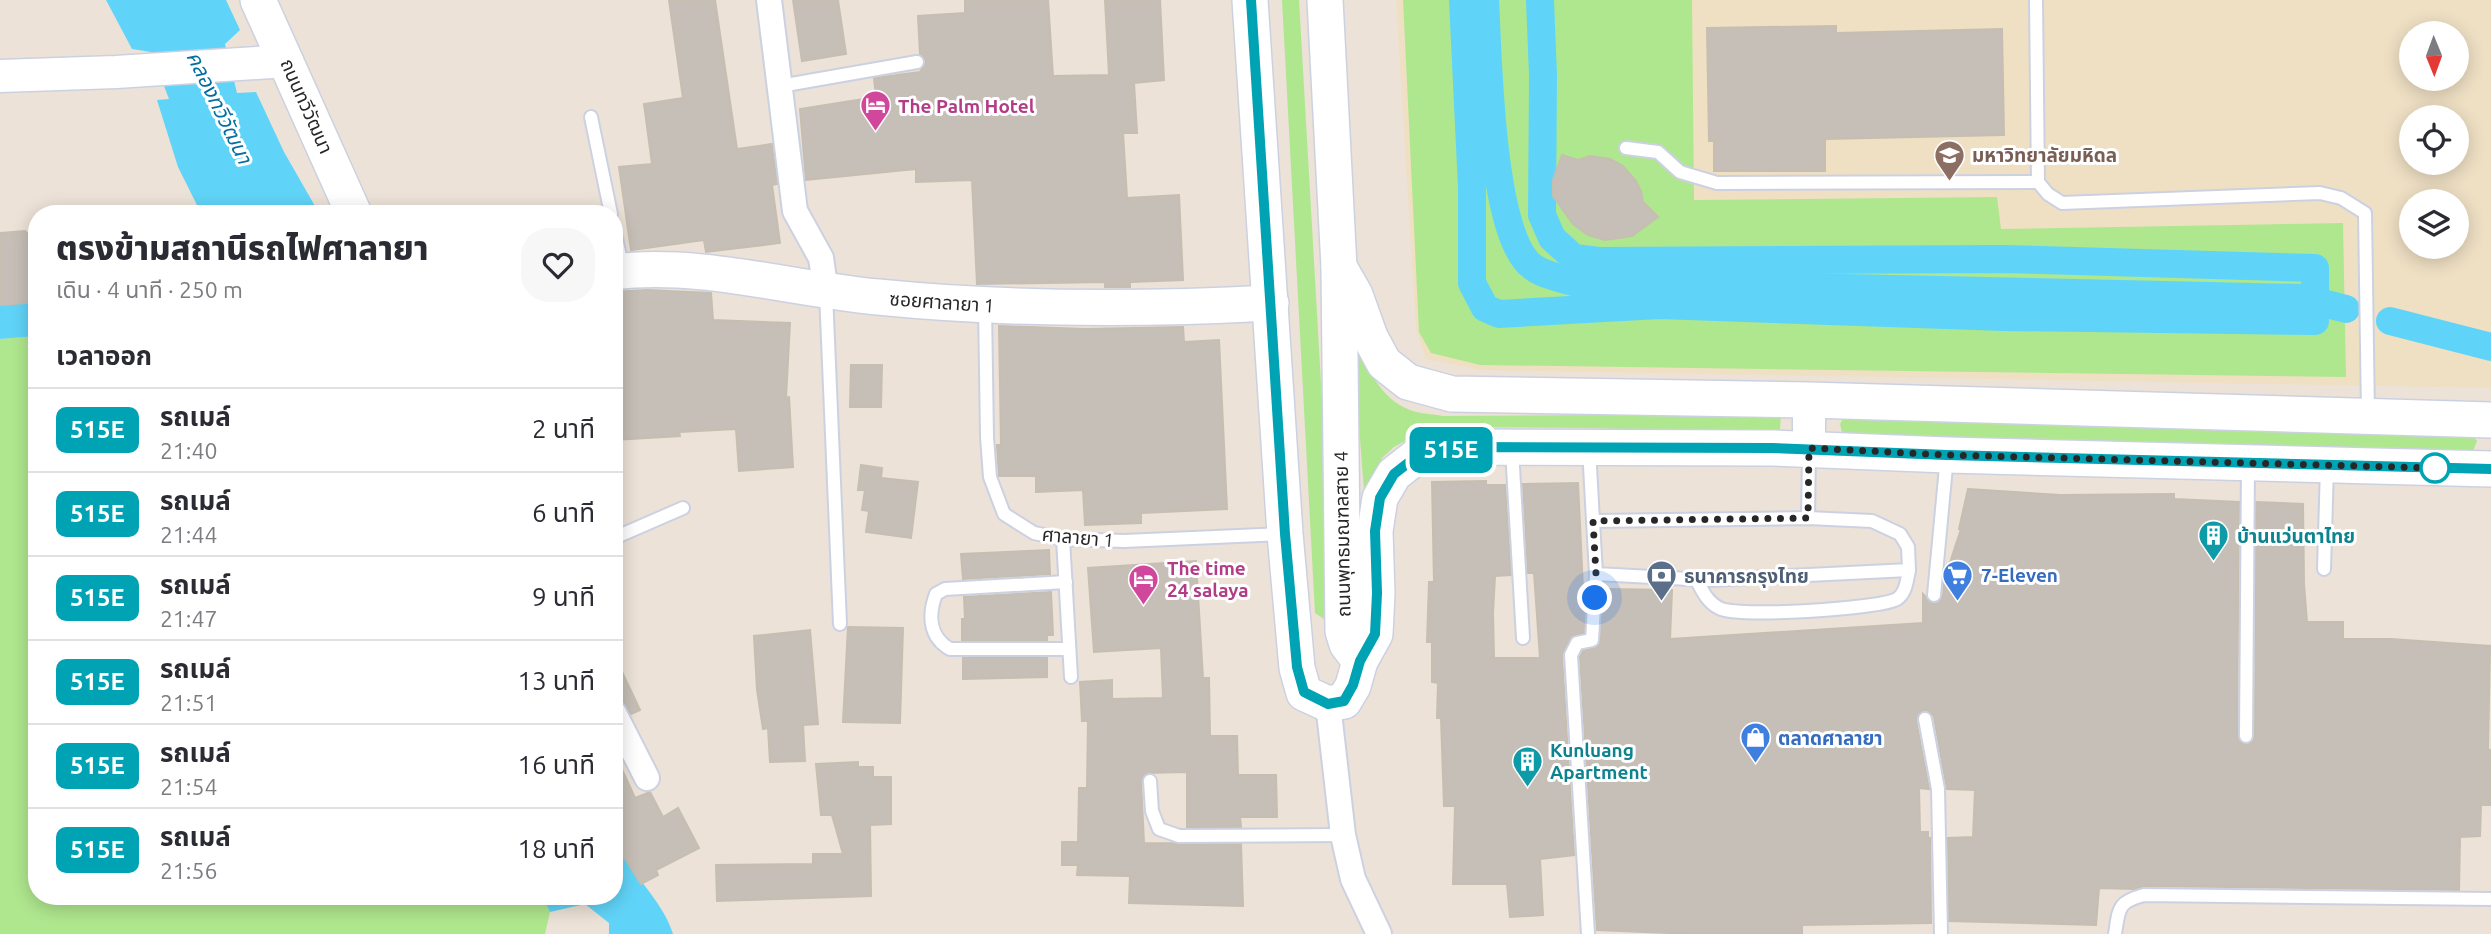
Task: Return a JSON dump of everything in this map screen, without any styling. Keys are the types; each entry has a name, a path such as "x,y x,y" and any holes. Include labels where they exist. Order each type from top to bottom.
{"main road":[{"name":"ถนนทวีวัฒนา","path":"258,0 273,62 349,205"},
{"path":"1251,0 1285,534 1297,667 1304,692 1328,704 1344,701 1353,685 1360,661 1375,634 1375,531 1380,498 1394,474 1417,456 1470,447 1511,446 1809,448 1947,455 2491,470"},
{"name":"ถนนพุทธมณฑลสาย 4","path":"1325,0 1339,268 1343,631 1347,644 1360,661"},
{"path":"1339,268 1355,295 1370,337 1384,363 1408,382 1452,394 1809,400 2491,420"},
{"name":"ซอยศาลายา 1","path":"623,271 695,270 826,292 1059,309 1145,309 1271,303"}],"street":[{"path":"769,0 795,211 821,258 826,292"},
{"path":"0,76 273,62"},
{"path":"1809,400 1809,448"},
{"path":"1328,704 1343,835 1353,878 1379,934"},
{"path":"623,731 647,779"}],"lane":[{"path":"2036,0 2038,182 2048,194 2062,203 2320,193 2341,198 2365,214 2368,417"},
{"path":"780,86 917,62"},
{"path":"591,117 609,205"},
{"path":"1626,148 1658,152 1680,172 1717,183 2038,182"},
{"path":"826,292 841,624"},
{"name":"ศาลายา 1","path":"985,305 990,477 1004,514 1034,533 1063,539 1124,541 1285,534"},
{"path":"1511,446 1523,638"},
{"path":"1588,934 1571,655 1577,643 1592,640 1596,574 1589,447"},
{"path":"1808,518 1809,448"},
{"path":"1934,595 1947,455"},
{"path":"2246,736 2248,463"},
{"path":"2324,569 2327,466"},
{"path":"623,534 683,508"},
{"path":"1593,521 1808,518 1872,521 1900,534 1908,547 1907,585 1900,597 1888,603 1830,609 1737,613 1721,610 1709,601 1696,579"},
{"path":"1063,539 1071,677"},
{"path":"1596,574 1696,579 1909,570"},
{"path":"1066,582 945,589 936,594 932,607 932,629 941,644 950,649 1069,649"},
{"path":"1925,719 1938,789 1941,934"},
{"path":"1150,781 1152,811 1159,829 1179,836 1343,835"},
{"path":"2115,934 2120,907 2128,899 2144,895 2491,899"}],"shaded area":[{"name":"มหาวิทยาลัยมหิดล","path":"1396,0 2491,0 2491,388 1480,370 1426,359 1416,330"}],"green space":[{"path":"1282,0 1299,0 1334,610 1331,617 1324,619 1315,613"},
{"path":"1403,0 1692,0 1694,200 1997,197 2001,229 2343,223 2346,377 1480,365 1431,353 1419,332"},
{"path":"28,337 28,905 546,905 550,912 545,934 0,934 0,339"},
{"path":"1356,340 1382,390 1399,405 1418,412 1443,416 1773,414 1781,416 1780,429 1773,434 1446,427 1419,433 1394,447 1382,458 1365,504"},
{"path":"1844,417 2473,436 2477,441 2472,454 1850,435 1842,433 1840,424"}],"water":[{"name":"คลองทวีวัฒนา","path":"106,0 226,0 240,30 225,44 237,93 256,92 284,152 314,205 197,205 178,167 157,100 169,99 151,52 132,49"},
{"path":"28,303 28,337 0,339 0,305"},
{"path":"624,857 658,904 673,934 609,934 609,923 586,905 623,905"},
{"path":"546,905 581,905 550,912"}],"building":[{"path":"669,0 715,0 737,149 772,144 777,184 772,185 780,243 706,252 704,240 631,250 619,167 652,164 644,104 683,98"},
{"path":"793,0 838,0 846,54 802,61"},
{"path":"965,0 1048,0 1053,76 1109,75 1105,0 1160,0 1164,80 1134,83 1137,133 1123,133 1127,198 1179,195 1183,280 1130,282 1130,287 1105,287 1105,282 977,284 972,180 916,182 916,169 806,180 800,109 876,97 874,78 920,72 926,61 920,54 918,16 965,13"},
{"path":"1836,26 1836,33 2002,29 2004,135 1825,139 1825,171 1714,171 1714,141 1709,141 1707,28"},
{"path":"1562,155 1578,160 1590,156 1610,159 1623,166 1636,181 1643,202 1658,217 1632,236 1605,240 1588,235 1573,224 1553,196 1553,180"},
{"path":"25,231 28,234 28,303 0,305 0,233"},
{"path":"623,291 711,293 713,320 790,323 786,398 789,397 793,467 739,471 736,429 679,432 680,436 623,439"},
{"path":"999,326 1085,329 1183,327 1184,342 1219,340 1227,509 1141,513 1141,523 1085,525 1083,490 1036,492 1036,476 999,476"},
{"path":"851,365 882,365 881,407 850,407"},
{"path":"861,465 882,468 881,478 918,482 911,538 866,532 869,511 862,510 865,490 858,490"},
{"path":"1486,481 1486,485 1505,485 1511,575 1495,576 1494,658 1540,658 1534,573 1528,573 1523,484 1578,483 1583,589 1586,589 1584,633 1571,636 1562,656 1574,855 1540,859 1543,915 1510,917 1507,884 1453,884 1455,806 1444,806 1441,718 1437,718 1438,683 1432,682 1432,642 1427,642 1429,582 1434,582 1432,482"},
{"path":"1968,489 2060,495 2174,494 2174,499 2239,502 2237,736 2242,744 2251,743 2255,736 2256,502 2303,504 2307,622 2343,622 2343,639 2391,639 2490,646 2490,805 2481,805 2480,836 2460,837 2459,890 2144,886 2135,889 2099,888 2096,925 1949,921 1948,838 1973,837 1975,790 1947,789 1934,717 1924,710 1916,720 1929,789 1919,788 1920,832 1928,832 1930,838 1931,923 1802,925 1802,934 1693,934 1597,930 1580,657 1583,651 1600,644 1604,589 1672,590 1670,639 1923,623 1923,594 1933,604 1938,603 1943,596 1944,581 1961,529"},
{"path":"1049,550 1050,574 963,579 961,554"},
{"path":"1196,561 1203,678 1209,678 1210,736 1237,736 1238,775 1276,775 1277,817 1240,817 1241,827 1187,827 1187,772 1146,773 1141,782 1144,843 1241,844 1243,906 1129,903 1130,876 1077,875 1078,865 1062,865 1062,842 1078,842 1079,788 1087,788 1088,721 1082,721 1080,682 1112,680 1112,699 1163,698 1161,648 1094,652 1088,568"},
{"path":"1051,592 1053,635 1047,635 1047,640 962,640 964,597"},
{"path":"848,627 903,628 900,723 843,722"},
{"path":"810,630 818,724 803,725 805,761 770,762 768,728 763,729 757,690 754,636"},
{"path":"963,658 1047,658 1047,677 963,679"},
{"path":"623,674 640,710 631,714 623,701"},
{"path":"858,762 858,767 873,767 873,777 891,777 891,824 870,825 871,896 717,901 716,865 813,864 813,854 843,854 832,815 821,815 816,764"},
{"path":"623,772 635,798 650,792 663,817 678,808 699,848 656,870 658,875 641,884 624,857"}],"waterway":[{"path":"1463,0 1472,188 1472,283 1485,308 1499,314 1659,305 2004,317 2315,321 2315,268 2004,259 1599,261 1574,258 1552,238 1542,215 1543,75 1540,0"},
{"path":"1485,0 1494,142 1508,220 1519,249 1533,267 1547,274 1573,282 2304,298 2346,309"},
{"path":"2390,321 2491,347"}],"bus line":[{"name":"515E","path":"1251,0 1285,534 1297,667 1304,692 1328,704 1344,701 1353,685 1360,661 1375,634 1375,531 1380,498 1394,474 1417,456 1470,447 1809,448 1947,455 2491,469"}],"place":[{"name":"The Palm Hotel","path":"875,133"},
{"name":"มหาวิทยาลัยมหิดล","path":"1949,182"},
{"name":"บ้านแว่นตาไทย","path":"2214,563"},
{"name":"7-Eleven","path":"1958,602"},
{"name":"ธนาคารกรุงไทย","path":"1661,603"},
{"name":"The time 24 salaya","path":"1144,606"},
{"name":"ตลาดศาลายา","path":"1755,765"},
{"name":"Kunluang Apartment","path":"1527,788"}],"route":[{"path":"1595,598 1593,521 1808,518 1809,448 1947,455 2435,468"}]}
